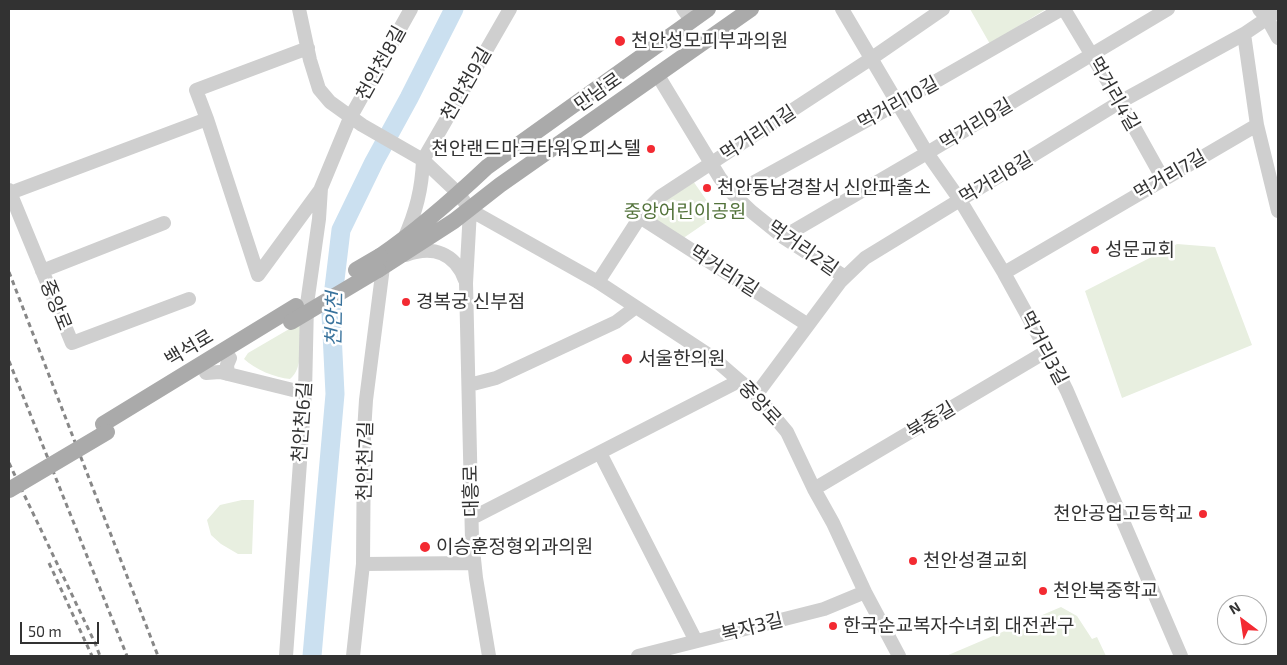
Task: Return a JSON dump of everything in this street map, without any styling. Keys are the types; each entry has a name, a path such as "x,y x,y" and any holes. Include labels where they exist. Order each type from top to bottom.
{"main road":[{"name":"만남로","path":"459,194 487,167 687,14 708,9"},
{"name":"만남로","path":"470,210 499,186 751,9"},
{"path":"525,139 520,147 521,156 529,160 539,158"},
{"path":"380,264 404,239 459,194"},
{"path":"293,314 380,264 398,257 470,210"},
{"name":"백석로","path":"105,428 206,373 229,366 293,314"},
{"name":"백석로","path":"105,428 293,314"},
{"path":"9,481 105,428"},
{"path":"9,490 105,428"}],"street":[{"path":"299,9 319,89 330,102 356,122 422,160 459,194 470,210"},
{"name":"천안천8길","path":"356,122 411,9"},
{"name":"천안천9길","path":"422,160 510,9"},
{"name":"먹거리3길","path":"842,9 927,153 960,200 1004,273 1047,351 1067,391 1181,656"},
{"name":"먹거리11길","path":"598,282 640,217 661,196 872,58 942,9"},
{"name":"먹거리4길","path":"1063,9 1120,102 1163,179"},
{"name":"먹거리10길","path":"733,194 1063,9"},
{"name":"먹거리9길","path":"784,237 1168,9"},
{"path":"1268,12 1278,38"},
{"name":"먹거리8길","path":"756,395 845,277 865,258 1120,102 1244,34 1268,12"},
{"path":"1244,34 1258,125 1278,209"},
{"name":"천안천6길","path":"308,48 196,90 207,118 258,275 321,188 356,122"},
{"name":"먹거리2길","path":"657,74 711,163 733,194 752,212 784,237 845,277"},
{"path":"42,271 9,192 207,118"},
{"name":"먹거리7길","path":"1004,273 1258,125"},
{"path":"404,239 413,219 422,184 422,160"},
{"name":"천안천6길","path":"286,656 305,393 307,304 319,218 321,188"},
{"name":"중앙로","path":"470,210 598,282 712,357 756,395 787,432 898,656"},
{"name":"대흥로","path":"470,210 466,284 472,518 474,563 489,656"},
{"name":"먹거리1길","path":"640,217 808,325"},
{"name":"중앙로","path":"164,223 42,271 72,343 189,299"},
{"path":"398,257 418,251 430,250 440,253 456,264 466,284"},
{"name":"천안천7길","path":"353,656 363,564 366,400 380,264"},
{"path":"469,385 496,378 616,322 636,307"},
{"name":"북중길","path":"814,489 1047,351"},
{"path":"229,366 305,393"},
{"path":"472,518 740,381"},
{"path":"600,453 696,641"},
{"path":"363,564 474,563"},
{"name":"복자3길","path":"638,656 824,609 865,592"}],"green space":[{"path":"970,9 1046,9 990,44"},
{"name":"중앙어린이공원","path":"693,181 717,215 682,239 648,217 655,207"},
{"path":"1177,244 1215,247 1252,345 1122,398 1085,291"},
{"path":"296,325 300,326 300,355 297,368 290,379 266,372 244,359 248,353"},
{"path":"242,500 254,500 252,554 238,554 221,544 211,535 207,520 220,505"},
{"path":"1061,607 1077,616 1092,639 1097,637 1106,656 946,656"}],"waterway":[{"name":"천안천","path":"312,656 335,394 331,313 341,230 374,162 454,9"}],"railway":[{"path":"9,272 158,656"},
{"path":"9,361 127,656"},
{"path":"9,463 100,656"},
{"path":"49,563 92,656"}],"place":[{"name":"천안성모피부과의원","path":"620,41"},
{"name":"천안랜드마크타워오피스텔","path":"651,149"},
{"name":"천안동남경찰서 신안파출소","path":"707,188"},
{"name":"성문교회","path":"1095,250"},
{"name":"경복궁 신부점","path":"406,302"},
{"name":"서울한의원","path":"627,359"},
{"name":"천안공업고등학교","path":"1203,514"},
{"name":"이승훈정형외과의원","path":"425,547"},
{"name":"천안성결교회","path":"913,561"},
{"name":"천안북중학교","path":"1043,591"},
{"name":"한국순교복자수녀회 대전관구","path":"833,626"}]}
